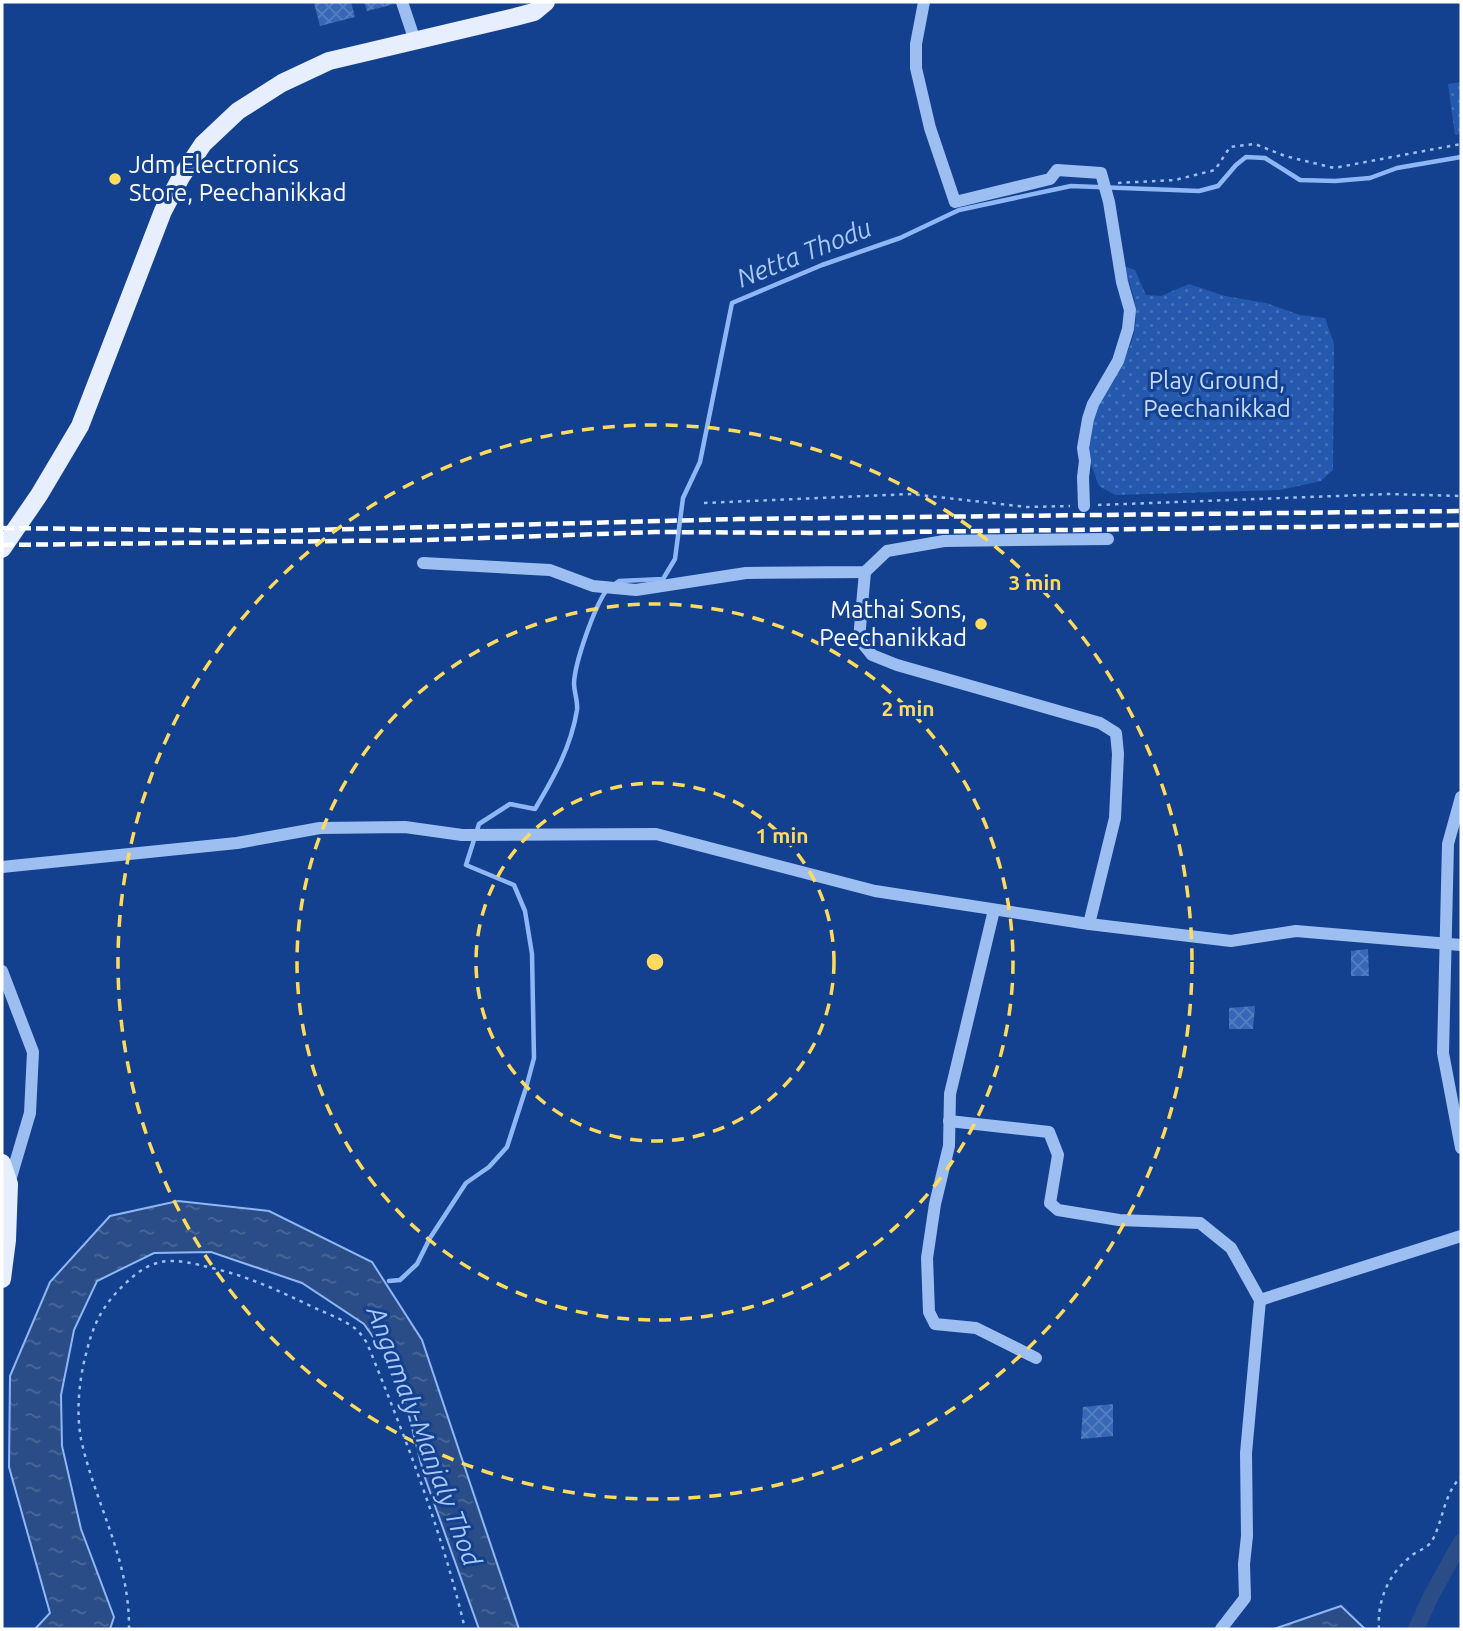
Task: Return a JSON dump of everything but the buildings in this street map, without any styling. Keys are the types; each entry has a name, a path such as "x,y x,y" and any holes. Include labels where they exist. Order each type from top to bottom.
{"main road":[{"path":"2,549 39,495 80,426 163,211 203,144 239,111 282,83 329,61 525,15 534,12 546,2"},
{"path":"2,1163 9,1184 7,1240 2,1279"}],"street":[{"path":"402,2 415,41"},
{"path":"924,2 916,44 916,68 930,128 955,202 1050,179 1057,170 1101,173 1105,183 1122,282 1130,310 1128,329 1118,361 1093,404 1088,419 1083,448 1086,461 1083,477 1084,506"},
{"path":"1089,924 1115,818 1118,754 1115,733 1100,723 897,665 872,655 859,639 865,572 887,551 944,541 1108,539"},
{"path":"423,562 550,570 593,586 636,590 747,573 865,572"},
{"path":"1461,797 1448,844 1443,1054 1461,1149"},
{"path":"2,867 10,864 237,844 320,828 405,827 466,835 656,834 875,891 1089,924 1231,941 1296,931 1461,945"},
{"path":"995,910 950,1094 949,1146 935,1204 927,1258 929,1312 935,1324 976,1328 1036,1358"},
{"path":"2,971 33,1052 30,1114 9,1184"},
{"path":"949,1121 1049,1132 1058,1155 1050,1203 1058,1210 1119,1220 1200,1223 1231,1248 1260,1300 1246,1453 1245,1598 1222,1629"},
{"path":"1260,1300 1461,1236"}],"path":[{"path":"1105,183 1175,180 1215,170 1230,147 1255,144 1285,156 1334,168 1461,144"},
{"path":"129,1629 127,1596 117,1549 81,1438 79,1413 83,1365 94,1325 119,1289 146,1268 176,1259 250,1277 337,1319 361,1335 367,1343 401,1423 454,1583 466,1629"},
{"path":"1379,1629 1378,1613 1388,1581 1410,1556 1430,1544 1446,1502 1461,1477"}],"green space":[{"path":"1461,82 1461,134 1455,135 1448,84"},
{"name":"Play Ground, Peechanikkad","path":"1124,266 1135,270 1146,295 1161,296 1189,284 1225,296 1266,303 1300,315 1325,318 1334,344 1333,470 1321,481 1280,490 1115,495 1099,486 1089,454 1090,428 1122,365 1134,331 1136,307"}],"water":[{"name":"Angamaly-Manjaly Thod","path":"178,1201 269,1211 372,1262 422,1340 519,1629 479,1629 424,1475 398,1373 364,1324 302,1283 211,1252 154,1253 97,1281 74,1330 61,1395 62,1446 81,1529 114,1617 110,1629 35,1629 50,1613 9,1467 10,1376 50,1282 110,1216"},
{"path":"1341,1606 1365,1629 1274,1629"}],"waterway":[{"name":"Netta Thodu","path":"615,584 619,581 663,579 675,559 683,498 700,462 732,303 822,265 900,238 959,210 1071,186 1199,191 1218,186 1246,157 1265,158 1300,180 1335,181 1370,178 1397,168 1461,157"},
{"path":"389,1281 400,1280 417,1264 430,1238 466,1183 489,1167 507,1147 526,1088 534,1058 532,954 525,911 514,885 466,865 479,824 510,804 535,809 555,773 574,724 577,707 574,683 581,649 606,591"},
{"path":"1416,1629 1461,1542"}],"railway":[{"path":"2,528 273,531 739,519 1461,511"},
{"path":"2,545 425,540 656,532 824,533 1461,525"}],"place":[{"name":"Jdm Electronics Store, Peechanikkad","path":"115,179"},
{"name":"Mathai Sons, Peechanikkad","path":"981,624"}]}
